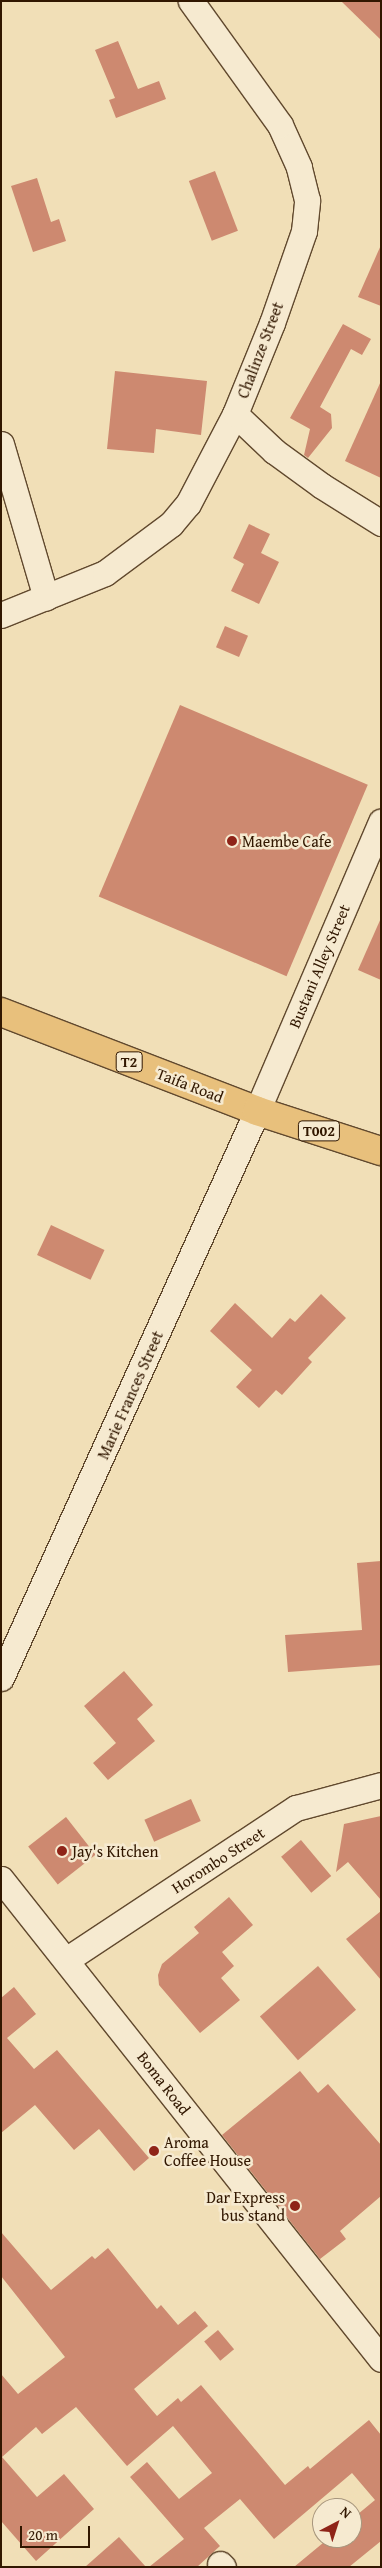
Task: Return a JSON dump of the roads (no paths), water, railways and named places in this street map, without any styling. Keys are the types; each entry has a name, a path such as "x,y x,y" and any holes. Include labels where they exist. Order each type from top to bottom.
{"highway":[{"name":"Taifa Road","path":"1,1012 257,1111 381,1151"}],"street":[{"name":"Chalinze Street","path":"1,615 105,573 172,524 188,504 236,414 272,323 304,231 307,200 299,167 280,125 191,1"},
{"path":"236,414 274,452 381,523"},
{"path":"1,444 46,598"},
{"name":"Bustani Alley Street","path":"257,1111 372,863 381,821"},
{"name":"Marie Frances Street","path":"1,1678 257,1111"},
{"name":"Horombo Street","path":"66,1960 296,1808 381,1785"},
{"name":"Boma Road","path":"1,1879 377,2349"}],"place":[{"name":"Maembe Cafe","path":"232,841"},
{"name":"Jay's Kitchen","path":"62,1851"},
{"name":"Aroma Coffee House","path":"154,2151"},
{"name":"Dar Express bus stand","path":"295,2206"}]}
